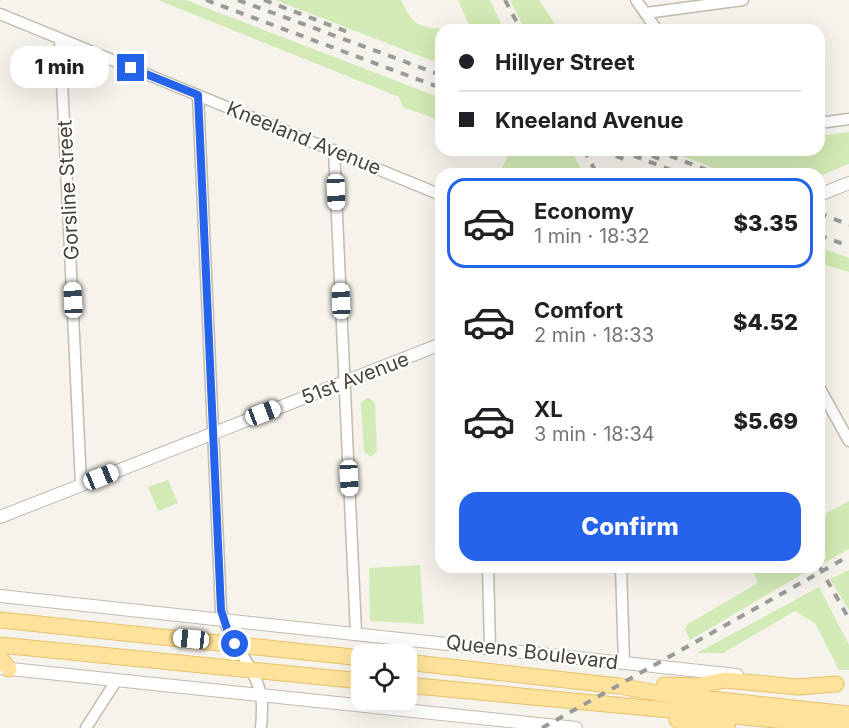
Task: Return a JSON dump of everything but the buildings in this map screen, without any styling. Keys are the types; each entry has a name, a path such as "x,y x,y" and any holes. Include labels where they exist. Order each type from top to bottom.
{"main road":[{"path":"0,620 351,657"},
{"path":"0,645 247,665 351,679"},
{"name":"Queens Boulevard","path":"417,663 619,686 663,694 849,714"},
{"path":"619,686 696,686 725,680 798,687 843,685"},
{"path":"417,686 849,728"},
{"path":"567,702 616,712 728,728"}],"street":[{"path":"636,0 653,24"},
{"path":"646,13 743,0"},
{"name":"Kneeland Avenue","path":"0,14 435,192"},
{"name":"Gorsline Street","path":"60,39 81,484"},
{"path":"198,95 223,619 261,695 261,728"},
{"path":"825,122 849,119"},
{"path":"334,150 356,633"},
{"path":"825,193 849,183"},
{"name":"51st Avenue","path":"0,517 435,346"},
{"path":"825,398 849,441"},
{"path":"488,573 490,647"},
{"path":"621,573 624,663"},
{"name":"Queens Boulevard","path":"0,596 843,685"},
{"path":"3,665 116,681 576,728"},
{"path":"86,728 116,681"}],"green space":[{"path":"158,0 186,0 435,96 435,119 403,107 399,97"},
{"path":"275,0 401,0 414,21 435,28 435,62"},
{"path":"458,0 490,0 501,24 468,24"},
{"path":"510,0 539,0 555,24 522,24"},
{"path":"849,132 849,164 825,174 825,168 712,168 684,156 825,156 825,135"},
{"path":"508,156 574,156 581,168 502,168"},
{"path":"825,249 849,258 849,272 825,265"},
{"path":"368,397 375,403 377,451 371,457 364,452 361,403"},
{"path":"168,480 178,503 158,511 148,487"},
{"path":"849,501 849,549 825,562 825,514"},
{"path":"420,565 424,624 370,621 369,568"},
{"path":"849,570 849,610 830,579"},
{"path":"754,573 804,573 690,640 685,629 688,624 758,583"},
{"path":"819,587 849,645 849,670 839,670 815,623 795,611 723,653 697,653"}],"railway":[{"path":"206,0 435,86"},
{"path":"238,0 435,73"},
{"path":"264,0 348,32"},
{"path":"505,0 518,24"},
{"path":"587,156 594,168"},
{"path":"616,156 626,160"},
{"path":"634,156 666,168"},
{"path":"652,156 662,160"},
{"path":"670,156 702,168"},
{"path":"825,215 849,225"},
{"path":"825,237 849,246"},
{"path":"825,569 849,556"},
{"path":"542,728 819,573"},
{"path":"823,573 849,619"}],"route":[{"path":"131,68 198,95 221,610 228,632 235,644"}]}
